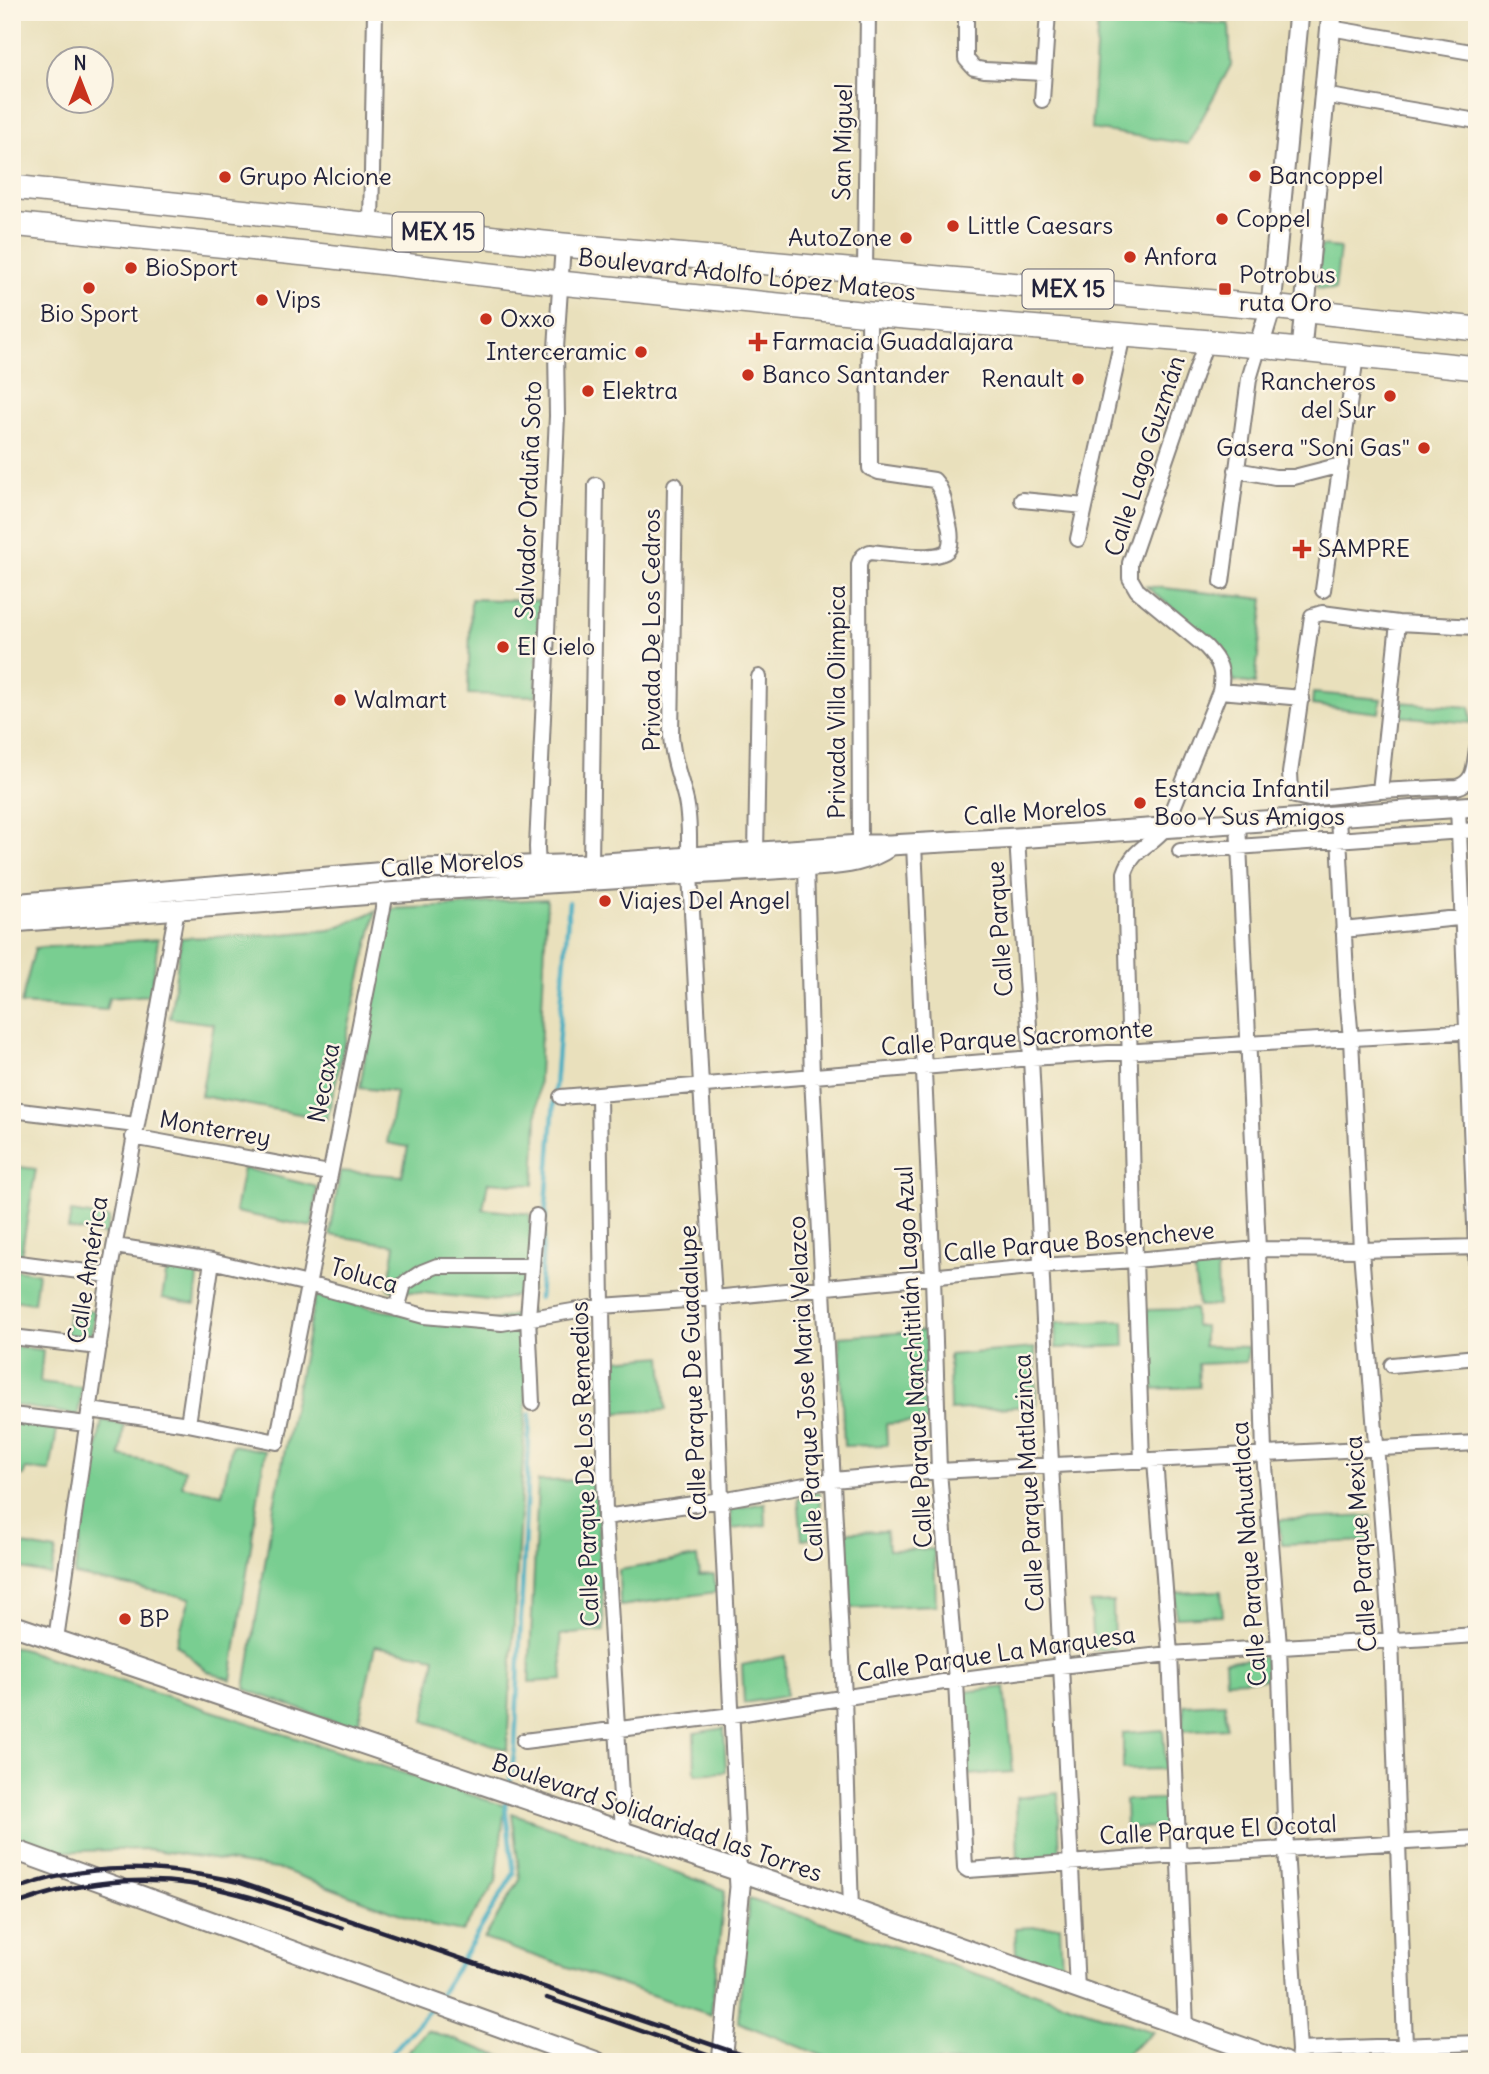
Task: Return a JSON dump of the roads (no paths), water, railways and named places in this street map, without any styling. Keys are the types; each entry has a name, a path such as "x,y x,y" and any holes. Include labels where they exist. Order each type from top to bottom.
{"main road":[{"path":"1259,346 1270,307 1299,12"},
{"path":"1300,351 1331,20"},
{"name":"Boulevard Adolfo López Mateos","path":"12,187 563,244 1270,307 1477,330"},
{"name":"Boulevard Adolfo López Mateos","path":"12,224 869,314 1259,346 1477,368"},
{"name":"Calle Morelos","path":"12,922 386,892 538,874 690,865 756,854 860,845 1017,838 1467,807"},
{"name":"Calle Morelos","path":"12,904 422,869 538,874 591,864 806,867 862,861 890,845"},
{"name":"Boulevard Solidaridad las Torres","path":"12,1625 851,1909 1186,2027 1294,2058"},
{"path":"12,1849 597,2062"},
{"path":"722,2062 740,1887 739,1871"}],"street":[{"path":"371,225 376,12"},
{"name":"San Miguel","path":"865,272 868,12"},
{"path":"966,12 966,59 974,68 984,71 1044,73"},
{"path":"1042,100 1048,12"},
{"path":"1331,20 1477,53"},
{"path":"1324,95 1477,121"},
{"name":"Salvador Orduña Soto","path":"538,874 556,430 556,348 563,244"},
{"name":"Privada Villa Olimpica","path":"860,845 859,564 864,554 870,552 932,557 944,553 950,546 950,530 942,492 934,480 879,472 870,468 869,314"},
{"path":"1078,539 1123,335"},
{"name":"Calle Lago Guzmán","path":"1165,828 1220,691 1223,673 1215,656 1137,590 1130,578 1130,563 1206,342"},
{"path":"1222,582 1249,379 1259,346"},
{"path":"1324,590 1356,356"},
{"path":"1236,470 1275,477 1294,477 1340,466"},
{"path":"591,864 596,485"},
{"name":"Privada De Los Cedros","path":"676,485 672,743 674,761 686,802 690,865"},
{"path":"1022,500 1086,506"},
{"path":"1477,627 1398,623 1322,613 1312,615 1290,773 1291,791 1296,796 1309,799 1380,791 1457,787 1465,785 1474,771 1477,750"},
{"path":"1380,791 1398,623"},
{"path":"756,854 759,677"},
{"path":"1220,691 1302,698"},
{"path":"1467,807 1459,831 1470,917 1477,1274"},
{"name":"Calle Parque Mexica","path":"1338,816 1361,1250 1391,1639 1405,2046"},
{"name":"Calle Parque Nahuatlaca","path":"1238,823 1258,1249 1264,1453 1279,1646 1294,2058"},
{"path":"1165,828 1159,836 1135,853 1125,873 1135,1261 1149,1460 1170,1654 1186,2027"},
{"path":"1180,851 1477,830"},
{"name":"Calle Parque","path":"1017,838 1031,1058"},
{"name":"Calle Parque Nanchititlán Lago Azul","path":"914,844 939,1471 956,1680 965,1867"},
{"name":"Calle Parque De Guadalupe","path":"690,865 714,1298 739,1871"},
{"name":"Calle Parque Jose Maria Velazco","path":"806,867 813,1077 844,1697 851,1909"},
{"name":"Necaxa","path":"188,1424 277,1442 386,892"},
{"name":"Calle América","path":"56,1639 109,1275 177,909"},
{"path":"1343,930 1470,917"},
{"name":"Calle Parque Sacromonte","path":"561,1097 1031,1058 1471,1032"},
{"name":"Calle Parque Matlazinca","path":"1031,1058 1077,1989"},
{"name":"Calle Parque De Los Remedios","path":"599,1094 605,1517 623,1832"},
{"name":"Monterrey","path":"12,1110 134,1131 330,1173"},
{"path":"532,1403 528,1317 536,1216"},
{"name":"Toluca","path":"115,1247 212,1261 424,1316 502,1323 602,1306"},
{"name":"Calle Parque Bosencheve","path":"602,1306 1258,1249 1476,1247"},
{"path":"12,1415 188,1424 212,1261"},
{"path":"12,1262 109,1275"},
{"path":"397,1309 404,1284 437,1266 531,1266"},
{"path":"12,1337 99,1347"},
{"path":"1392,1365 1477,1357"},
{"path":"605,1517 833,1480 939,1471 1477,1443"},
{"name":"Calle Parque La Marquesa","path":"524,1741 618,1731 1060,1666 1170,1654 1477,1635"},
{"name":"Calle Parque El Ocotal","path":"965,1867 968,1870 1071,1861 1477,1838"},
{"path":"1294,2058 1405,2046 1477,2043"}],"waterway":[{"path":"539,1298 569,902"},
{"path":"509,1788 515,1748 530,1414"},
{"path":"439,1997 514,1873 505,1806 507,1797"},
{"path":"384,2062 432,2007"}],"railway":[{"path":"12,1891 40,1881 96,1870 152,1869 238,1882 762,2062"},
{"path":"12,1906 67,1889 125,1881 154,1881 211,1887 342,1928"},
{"path":"547,1998 730,2062"}],"place":[{"name":"Bancoppel","path":"1255,176"},
{"name":"Grupo Alcione","path":"225,177"},
{"name":"Coppel","path":"1222,219"},
{"name":"Little Caesars","path":"953,226"},
{"name":"AutoZone","path":"906,238"},
{"name":"Anfora","path":"1130,257"},
{"name":"BioSport","path":"131,268"},
{"name":"Bio Sport","path":"89,288"},
{"name":"Potrobus ruta Oro","path":"1225,289"},
{"name":"Vips","path":"262,300"},
{"name":"Oxxo","path":"486,319"},
{"name":"Farmacia Guadalajara","path":"758,342"},
{"name":"Interceramic","path":"641,352"},
{"name":"Banco Santander","path":"748,375"},
{"name":"Renault","path":"1078,379"},
{"name":"Elektra","path":"588,391"},
{"name":"Rancheros del Sur","path":"1390,396"},
{"name":"Gasera \"Soni Gas\"","path":"1424,448"},
{"name":"SAMPRE","path":"1302,549"},
{"name":"El Cielo","path":"503,647"},
{"name":"Walmart","path":"340,700"},
{"name":"Estancia Infantil Boo Y Sus Amigos","path":"1140,803"},
{"name":"Viajes Del Angel","path":"605,901"},
{"name":"BP","path":"125,1619"}]}
